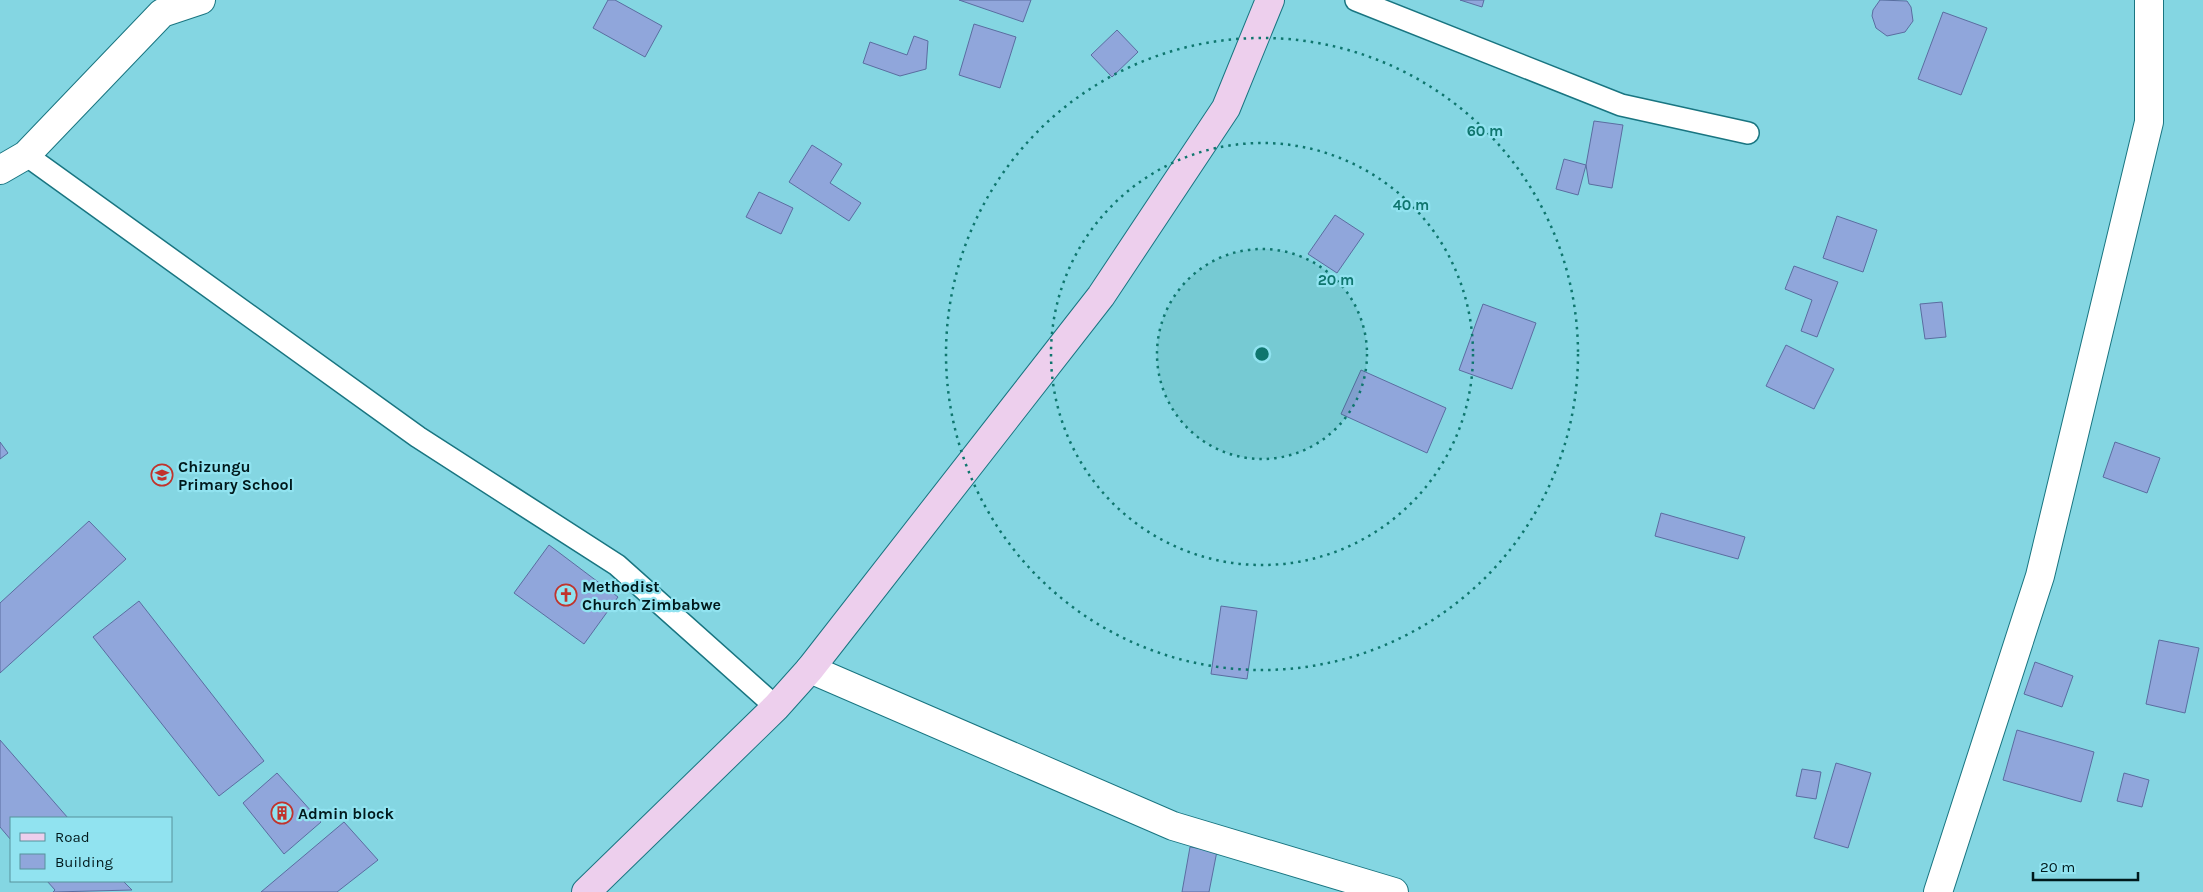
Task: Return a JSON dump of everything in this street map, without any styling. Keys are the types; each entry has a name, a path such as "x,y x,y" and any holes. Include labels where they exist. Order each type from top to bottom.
{"street":[{"path":"0,170 26,155 162,13 201,0"},
{"path":"586,892 776,707 810,669 1101,296 1226,108 1270,0"},
{"path":"1938,892 2040,576 2149,122 2149,0"},
{"path":"810,669 1173,826 1394,892"}],"lane":[{"path":"1356,0 1622,105 1748,133"},
{"path":"26,155 418,437 617,565 776,707"}],"building":[{"path":"608,0 615,0 662,26 645,57 593,28"},
{"path":"959,0 1031,0 1023,22"},
{"path":"1460,0 1484,0 1482,7"},
{"path":"1880,0 1907,1 1911,7 1913,21 1905,32 1887,36 1876,28 1872,16 1873,10"},
{"path":"1943,12 1987,28 1961,95 1918,79"},
{"path":"974,24 1016,37 1000,88 959,75"},
{"path":"1117,30 1138,52 1112,77 1091,55"},
{"path":"914,36 928,41 926,69 900,76 863,63 870,42 907,55"},
{"path":"1594,121 1623,125 1612,188 1589,184 1586,165"},
{"path":"812,145 842,164 830,183 861,203 849,221 789,182"},
{"path":"1564,159 1586,165 1578,195 1556,189"},
{"path":"759,192 793,208 781,234 746,217"},
{"path":"1335,215 1364,234 1337,273 1308,254"},
{"path":"1837,216 1877,230 1863,272 1823,258"},
{"path":"1794,266 1838,282 1817,337 1801,331 1812,300 1785,289"},
{"path":"1942,302 1946,337 1925,339 1920,304"},
{"path":"1483,304 1536,323 1512,389 1459,370"},
{"path":"1786,345 1834,369 1814,409 1766,386"},
{"path":"1361,370 1446,408 1427,453 1341,414"},
{"path":"0,442 8,453 0,459"},
{"path":"2115,442 2160,458 2147,493 2103,477"},
{"path":"1661,513 1745,537 1738,559 1655,536"},
{"path":"89,521 126,559 0,673 0,603"},
{"name":"Methodist Church Zimbabwe","path":"549,545 618,597 584,644 514,593"},
{"path":"139,601 264,761 219,796 93,637"},
{"path":"1221,606 1257,611 1247,679 1211,674"},
{"path":"2159,640 2199,648 2185,713 2146,704"},
{"path":"2035,662 2073,676 2062,707 2024,694"},
{"path":"2017,730 2094,752 2081,802 2003,780"},
{"path":"0,740 67,817 10,817 10,839 0,827"},
{"path":"1836,763 1871,773 1848,848 1814,838"},
{"path":"1802,769 1821,772 1816,799 1796,796"},
{"name":"Admin block","path":"277,773 321,822 284,854 243,803"},
{"path":"2124,773 2149,780 2142,807 2117,801"},
{"path":"344,822 378,860 337,892 261,892"},
{"path":"1190,847 1217,851 1209,892 1182,892"},
{"path":"48,882 124,882 132,890 53,892 55,890"}],"place":[{"name":"Chizungu Primary School","path":"162,475"},
{"name":"Methodist Church Zimbabwe","path":"566,595"},
{"name":"Admin block","path":"282,813"}]}
